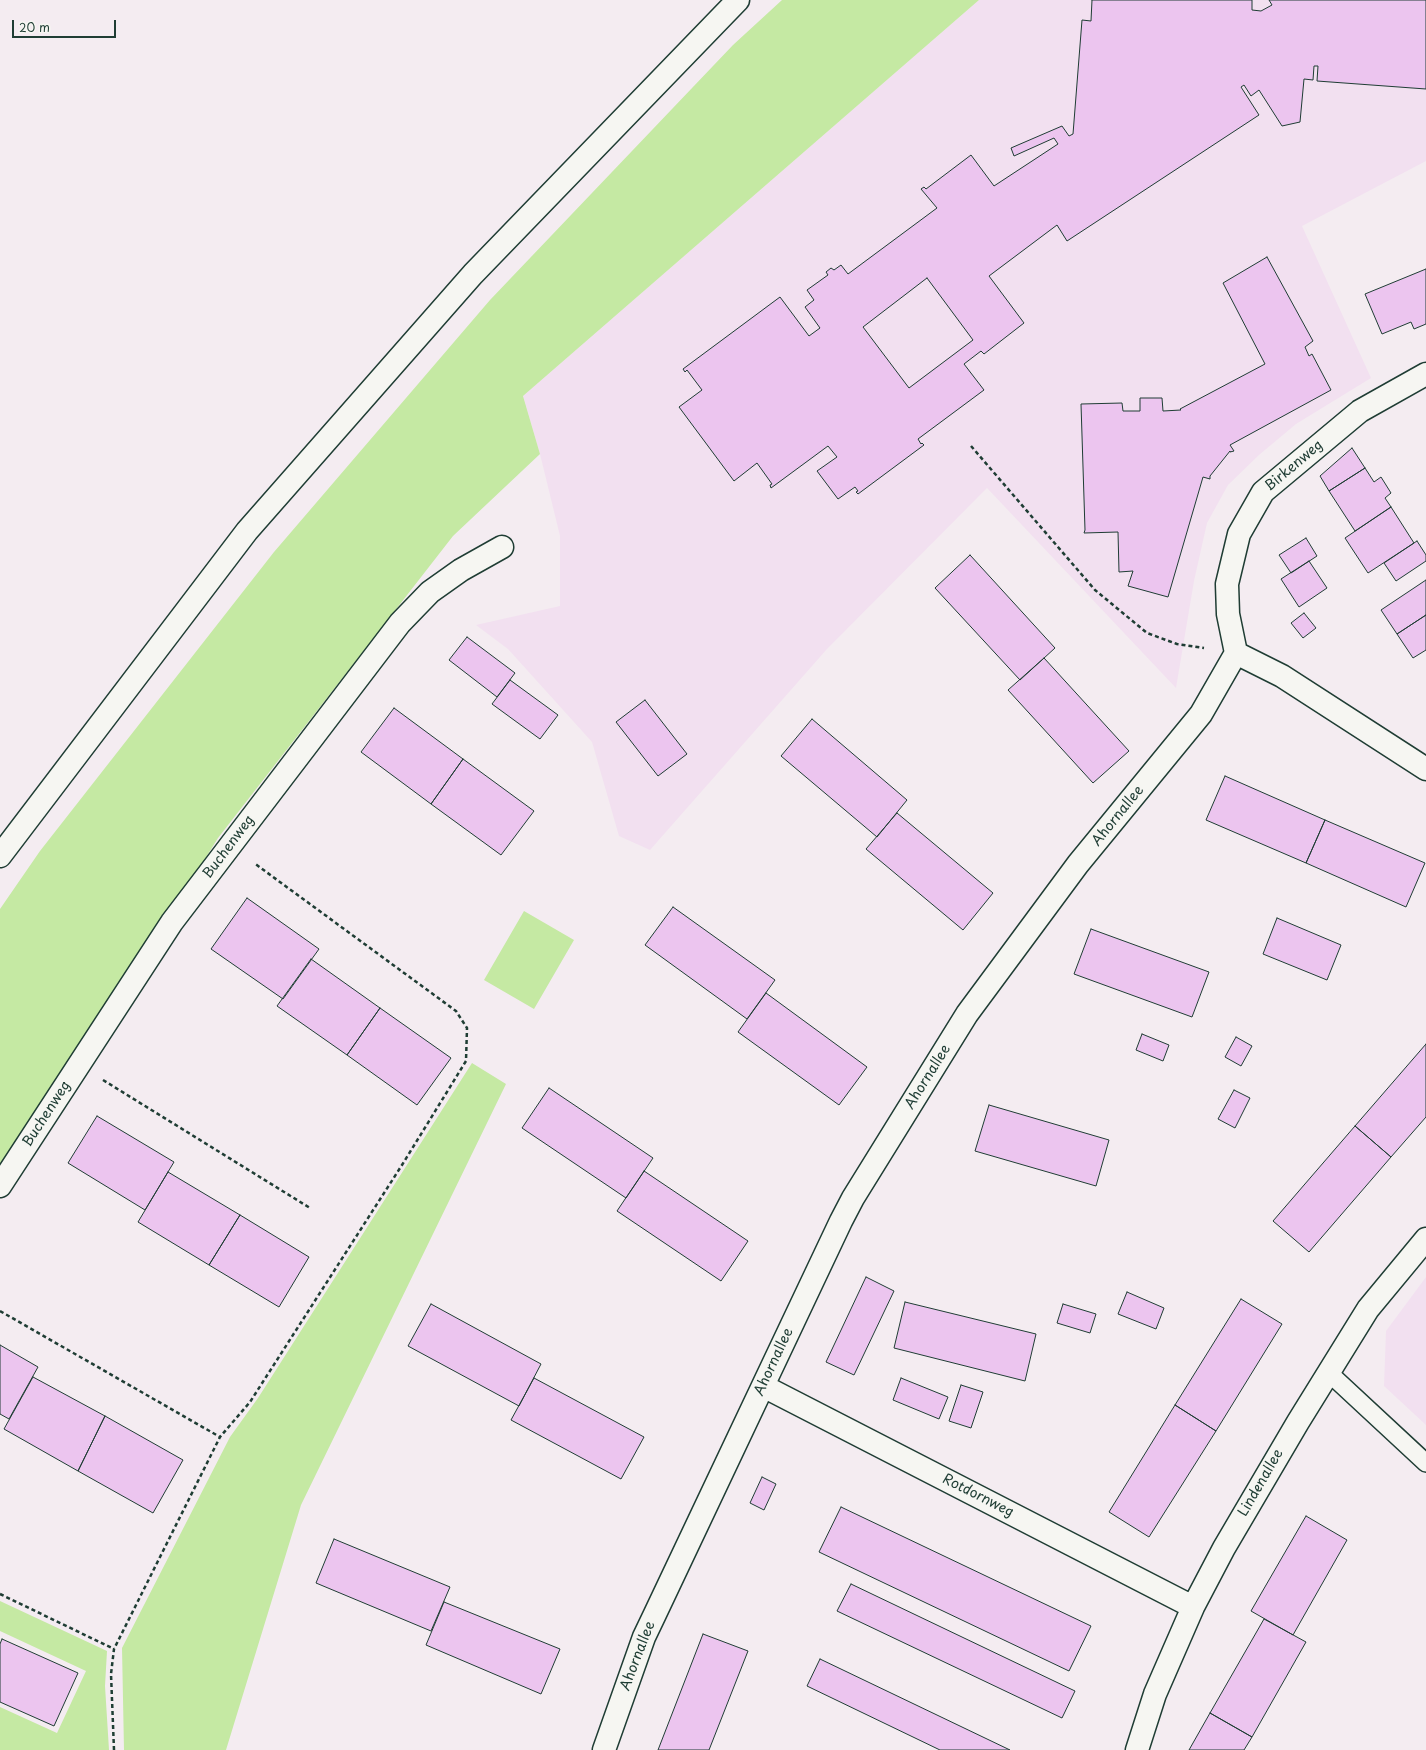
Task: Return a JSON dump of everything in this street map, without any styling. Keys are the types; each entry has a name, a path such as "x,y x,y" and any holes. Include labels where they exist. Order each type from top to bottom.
{"street":[{"path":"0,856 247,531 473,274 738,0"},
{"name":"Birkenweg","path":"1236,653 1228,614 1227,584 1239,534 1263,492 1360,411 1426,374"},
{"name":"Buchenweg","path":"0,1186 172,922 400,623 430,592 461,570 502,547"},
{"path":"1236,653 1282,676 1426,769"},
{"name":"Ahornallee","path":"604,1750 644,1637 841,1221 967,1014 1078,864 1201,714 1236,653"},
{"name":"Lindenallee","path":"1136,1750 1155,1694 1194,1607 1224,1548 1328,1372 1368,1309 1426,1239"},
{"name":"Rotdornweg","path":"763,1386 1194,1607"}],"lane":[{"path":"1328,1372 1426,1463"}],"path":[{"path":"971,446 1095,590 1147,633 1177,644 1236,653"},
{"path":"114,1750 111,1674 114,1649 220,1438 250,1402 293,1332 402,1165 466,1061 468,1028 456,1011 230,845"},
{"path":"79,1064 310,1208"},
{"path":"0,1311 220,1438"},
{"path":"0,1594 114,1649"}],"shaded area":[{"path":"979,0 1426,0 1426,161 1302,226 1371,378 1296,424 1259,455 1228,485 1207,523 1194,581 1176,688 987,488 827,649 650,850 619,836 592,742 508,649 476,625 560,606 560,536 540,454 523,396"},
{"path":"1426,1277 1426,1425 1384,1386 1386,1331"}],"green space":[{"path":"782,0 979,0 523,396 540,454 453,536 218,838 0,1190 0,909 40,851 274,552 490,300 733,45"},
{"path":"524,911 574,940 534,1009 484,980"},
{"path":"472,1063 506,1084 301,1505 226,1750 124,1750 122,1648 230,1437 258,1398"},
{"path":"0,1601 107,1651 105,1686 109,1750 0,1750 0,1707 57,1733 86,1671 0,1631"}],"building":[{"path":"1092,0 1252,0 1252,10 1261,11 1272,5 1269,0 1426,0 1426,89 1317,81 1318,66 1314,66 1313,80 1304,79 1300,122 1282,126 1259,90 1251,96 1244,85 1241,87 1259,115 1067,241 1057,225 989,276 1024,323 984,354 981,351 964,364 984,390 918,439 921,444 922,443 924,445 858,494 855,487 838,499 817,471 837,457 828,446 771,488 770,485 772,484 757,463 734,481 679,407 702,390 687,370 685,372 683,369 780,297 809,336 820,328 805,307 814,300 807,290 828,275 826,272 831,268 834,270 841,265 848,274 937,208 921,189 924,187 926,189 971,155 994,186 1058,144 1054,138 1014,156 1011,148 1062,126 1069,136 1073,134 1082,20 1091,21","holes":["927,278 973,340 909,388 863,327"]},
{"path":"1267,257 1313,341 1305,347 1309,356 1312,354 1331,390 1230,445 1234,451 1230,451 1210,476 1210,479 1203,477 1168,597 1128,586 1133,571 1119,572 1118,532 1084,533 1081,404 1122,403 1123,411 1140,411 1140,398 1162,398 1163,411 1181,410 1180,409 1265,364 1223,283"},
{"path":"1426,269 1426,324 1414,329 1411,322 1382,334 1365,294"},
{"path":"1352,448 1365,468 1329,491 1320,476"},
{"path":"1365,468 1374,482 1381,477 1391,493 1385,498 1391,507 1355,531 1329,491"},
{"path":"1391,507 1414,543 1368,573 1345,538"},
{"path":"1306,538 1317,556 1291,573 1279,555"},
{"path":"1417,541 1426,555 1426,561 1396,581 1384,563"},
{"path":"970,555 1055,648 1020,680 935,588"},
{"path":"1309,561 1327,588 1299,607 1281,579"},
{"path":"1426,580 1426,615 1397,634 1381,610"},
{"path":"1304,613 1316,628 1303,638 1291,623"},
{"path":"1426,615 1426,650 1413,658 1397,634"},
{"path":"467,637 515,673 497,697 449,660"},
{"path":"1044,658 1129,751 1093,783 1008,690"},
{"path":"510,680 558,715 540,739 492,704"},
{"path":"645,700 687,754 658,776 616,722"},
{"path":"394,708 463,759 431,804 361,752"},
{"path":"812,719 907,800 877,837 781,756"},
{"path":"463,759 534,811 501,855 431,804"},
{"path":"1225,776 1325,820 1306,863 1206,820"},
{"path":"897,813 993,893 963,930 866,849"},
{"path":"1325,820 1425,863 1406,907 1306,863"},
{"path":"247,898 319,949 283,999 211,949"},
{"path":"673,907 775,980 747,1019 645,945"},
{"path":"1277,918 1341,945 1327,980 1263,954"},
{"path":"1091,929 1209,972 1192,1017 1074,974"},
{"path":"311,959 380,1008 347,1055 277,1006"},
{"path":"766,993 867,1067 839,1105 738,1032"},
{"path":"380,1008 451,1058 417,1105 347,1055"},
{"path":"1142,1034 1169,1045 1163,1061 1136,1050"},
{"path":"1236,1037 1252,1046 1241,1066 1225,1057"},
{"path":"1426,1044 1426,1117 1391,1157 1355,1126"},
{"path":"549,1088 653,1158 626,1198 522,1128"},
{"path":"1234,1090 1250,1098 1235,1128 1218,1119"},
{"path":"989,1105 1109,1140 1096,1186 975,1151"},
{"path":"97,1116 174,1162 145,1210 68,1163"},
{"path":"1355,1126 1391,1157 1309,1252 1273,1221"},
{"path":"644,1171 748,1241 721,1281 617,1211"},
{"path":"168,1172 240,1215 209,1265 138,1222"},
{"path":"240,1215 309,1257 279,1307 209,1265"},
{"path":"866,1277 894,1291 854,1375 826,1362"},
{"path":"1127,1292 1164,1308 1156,1329 1118,1314"},
{"path":"1241,1299 1282,1324 1216,1431 1175,1405"},
{"path":"905,1302 1036,1334 1025,1381 894,1348"},
{"path":"431,1304 541,1364 519,1406 408,1346"},
{"path":"1063,1304 1096,1314 1090,1333 1057,1323"},
{"path":"0,1345 38,1367 9,1419 0,1414"},
{"path":"33,1377 105,1416 78,1471 4,1429"},
{"path":"534,1378 644,1437 621,1479 511,1420"},
{"path":"901,1378 948,1397 939,1419 893,1400"},
{"path":"961,1385 983,1392 971,1428 949,1421"},
{"path":"1175,1405 1216,1431 1149,1537 1109,1512"},
{"path":"105,1416 183,1460 153,1513 78,1471"},
{"path":"762,1477 776,1484 764,1510 750,1503"},
{"path":"841,1507 1091,1626 1069,1671 819,1552"},
{"path":"1306,1516 1347,1540 1293,1635 1251,1611"},
{"path":"334,1539 450,1587 431,1631 316,1583"},
{"path":"851,1584 1075,1691 1062,1718 837,1611"},
{"path":"444,1602 560,1649 541,1694 426,1645"},
{"path":"1264,1619 1306,1642 1252,1737 1210,1713"},
{"path":"703,1634 748,1651 709,1750 658,1750"},
{"path":"2,1639 78,1673 54,1726 0,1702 0,1644"},
{"path":"820,1659 1010,1750 940,1750 807,1686"},
{"path":"1210,1713 1252,1737 1244,1750 1189,1750"}]}
